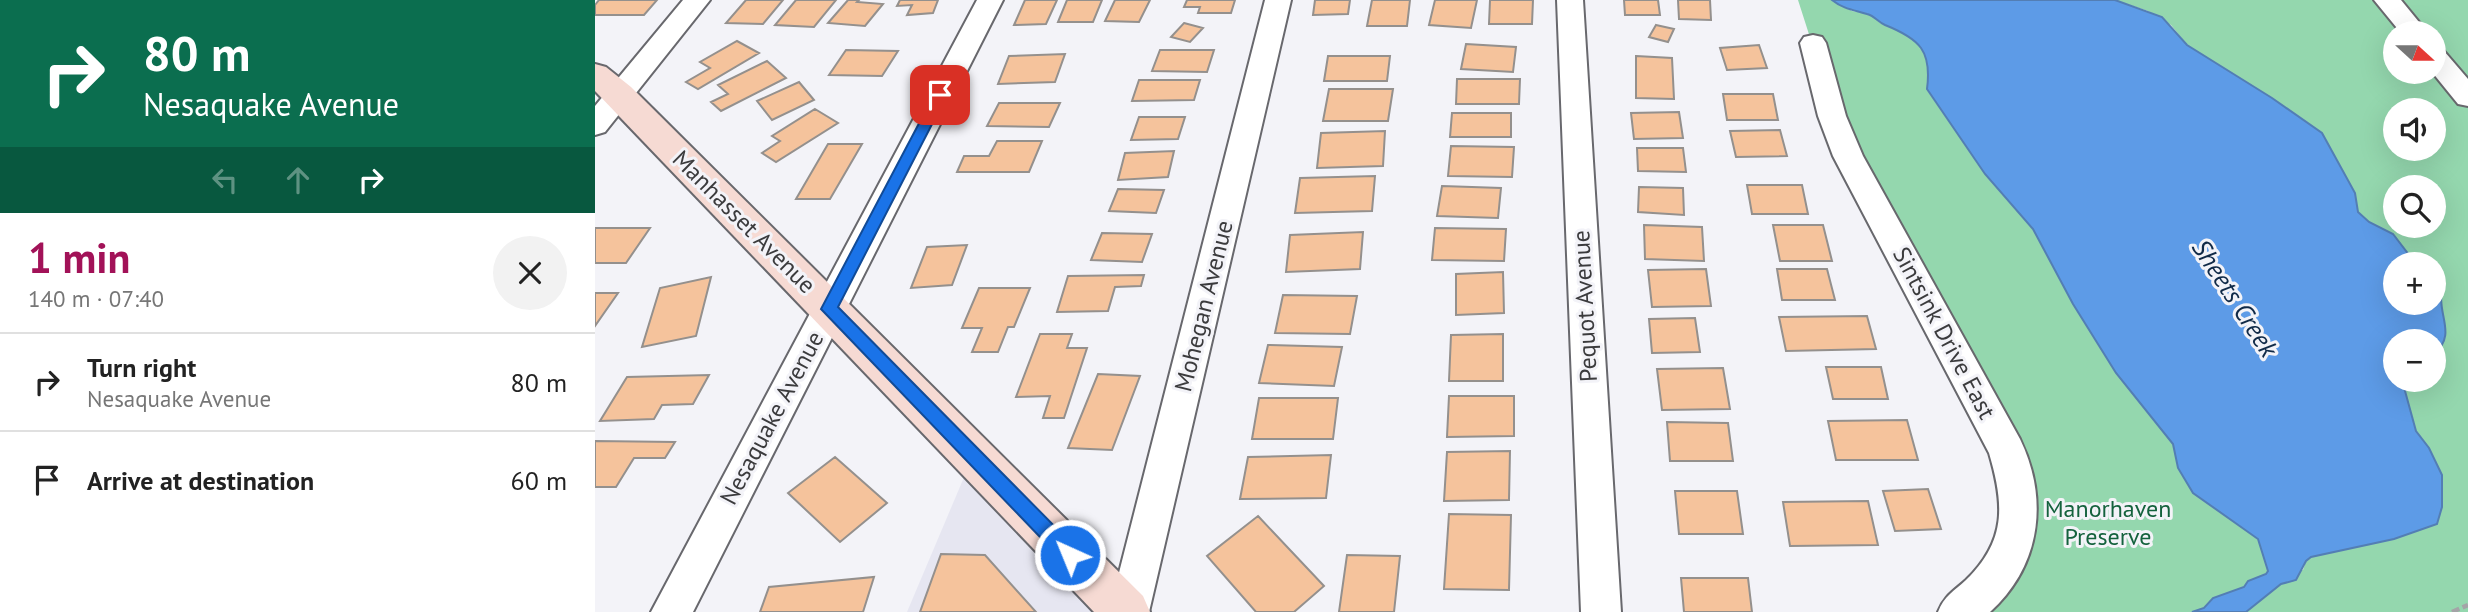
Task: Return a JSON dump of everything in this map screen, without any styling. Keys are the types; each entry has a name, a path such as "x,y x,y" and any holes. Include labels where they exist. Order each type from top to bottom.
{"street":[{"path":"595,125 607,85 697,0"},
{"name":"Nesaquake Avenue","path":"671,612 990,0"},
{"name":"Mohegan Avenue","path":"1128,612 1278,0"},
{"name":"Pequot Avenue","path":"1570,0 1601,612"},
{"path":"2387,0 2405,21"},
{"name":"Sintsink Drive East","path":"1813,43 1832,116 1848,156 2007,450 2017,476 2019,527 2012,554 1982,594 1958,612"},
{"path":"2447,72 2468,97"},
{"name":"Manhasset Avenue","path":"607,85 1128,612"}],"path":[{"path":"2452,612 2468,605"}],"shaded area":[{"path":"973,456 1127,612 907,612"}],"green space":[{"name":"Manorhaven Preserve","path":"1798,0 1832,0 1852,11 1871,14 1880,23 1909,35 1927,53 1930,67 1927,90 1985,174 2033,229 2073,304 2116,373 2173,444 2178,468 2193,493 2258,539 2268,571 2303,570 2306,561 2311,557 2394,539 2437,524 2442,507 2443,488 2416,431 2405,392 2446,392 2446,329 2438,329 2440,315 2446,315 2446,252 2407,252 2396,238 2446,238 2446,175 2383,175 2383,229 2369,222 2358,212 2355,193 2322,133 2187,45 2171,25 2148,11 2115,0 2468,0 2468,612 1958,612 2020,503 1848,156"}],"water":[{"name":"Sheets Creek","path":"1832,0 2115,0 2162,17 2187,45 2322,133 2355,193 2358,212 2383,229 2383,238 2396,238 2407,252 2383,252 2383,315 2443,315 2445,329 2383,329 2383,392 2405,392 2416,431 2429,448 2442,475 2442,507 2437,524 2394,539 2311,557 2296,580 2281,584 2246,612 2192,612 2204,608 2213,598 2244,587 2248,581 2266,574 2268,571 2258,539 2193,493 2178,468 2173,444 2116,373 2073,304 2033,229 1985,174 1927,89 1927,65 1921,48 1915,41 1872,16"}],"building":[{"path":"599,0 657,0 644,15 595,15 595,5"},
{"path":"746,0 783,0 763,24 726,23"},
{"path":"796,0 836,0 814,27 775,25"},
{"path":"848,0 883,4 865,26 828,23"},
{"path":"900,0 938,0 933,13 907,15 912,5 897,6"},
{"path":"1025,0 1057,0 1046,24 1014,25"},
{"path":"1067,0 1102,0 1093,22 1058,22"},
{"path":"1115,0 1150,0 1139,22 1105,21"},
{"path":"1187,0 1235,0 1231,13 1198,13 1200,7 1184,7"},
{"path":"1315,0 1350,0 1348,14 1313,15"},
{"path":"1372,0 1410,0 1407,26 1367,26"},
{"path":"1435,0 1477,0 1471,28 1429,25"},
{"path":"1490,0 1533,0 1532,24 1489,24"},
{"path":"1624,0 1658,0 1660,15 1625,15"},
{"path":"1678,0 1710,0 1711,20 1679,19"},
{"path":"1184,23 1203,28 1190,42 1171,37"},
{"path":"1656,25 1674,29 1668,42 1649,37"},
{"path":"737,41 759,53 698,89 686,82 710,68 700,62"},
{"path":"1466,44 1516,47 1513,72 1461,69"},
{"path":"1759,45 1767,68 1727,70 1720,48"},
{"path":"846,50 898,51 882,76 829,75"},
{"path":"1160,50 1214,50 1207,72 1152,71"},
{"path":"1065,54 1055,82 998,84 1009,56"},
{"path":"1328,56 1390,56 1387,81 1324,81"},
{"path":"1636,56 1672,58 1674,99 1636,98"},
{"path":"767,61 786,78 721,111 711,102 728,94 718,85"},
{"path":"1457,79 1520,79 1519,104 1456,104"},
{"path":"1139,80 1200,80 1194,100 1132,101"},
{"path":"799,82 814,100 772,120 757,101"},
{"path":"1329,89 1393,89 1388,121 1323,121"},
{"path":"1723,94 1773,94 1778,120 1727,120"},
{"path":"999,103 1060,103 1049,127 987,126"},
{"path":"815,109 838,123 776,162 762,153 780,141 772,136"},
{"path":"1679,112 1683,138 1634,139 1631,113"},
{"path":"1452,113 1511,113 1511,137 1450,137"},
{"path":"1139,117 1185,117 1178,139 1131,140"},
{"path":"1780,130 1787,156 1736,157 1730,131"},
{"path":"1385,131 1383,166 1317,168 1321,133"},
{"path":"997,141 1042,141 1029,172 957,172 964,156 989,156"},
{"path":"828,144 862,144 830,199 796,199"},
{"path":"1451,146 1514,147 1512,177 1448,176"},
{"path":"1637,148 1683,148 1686,172 1638,171"},
{"path":"1174,151 1168,177 1118,180 1125,153"},
{"path":"1375,176 1372,211 1295,213 1300,178"},
{"path":"1747,185 1802,185 1808,214 1752,214"},
{"path":"1442,186 1501,188 1498,218 1437,216"},
{"path":"1639,187 1683,188 1684,215 1638,212"},
{"path":"1118,189 1164,190 1156,213 1109,211"},
{"path":"1644,225 1702,227 1704,261 1645,259"},
{"path":"1773,225 1823,225 1832,261 1780,261"},
{"path":"595,228 650,228 626,263 595,263"},
{"path":"1435,228 1506,229 1504,261 1432,260"},
{"path":"1363,232 1360,269 1286,272 1290,235"},
{"path":"1102,233 1152,234 1142,262 1091,260"},
{"path":"967,245 952,285 911,288 927,247"},
{"path":"1706,269 1711,306 1652,307 1648,270"},
{"path":"1777,269 1827,269 1835,300 1782,300"},
{"path":"1503,272 1504,313 1456,315 1456,274"},
{"path":"1144,275 1141,286 1115,287 1108,311 1057,312 1068,276"},
{"path":"711,277 696,336 642,347 660,288"},
{"path":"979,288 1030,288 1014,327 1008,327 998,352 972,352 982,328 962,328"},
{"path":"595,293 618,293 595,326"},
{"path":"1283,295 1357,296 1350,334 1275,333"},
{"path":"1867,316 1876,349 1786,351 1779,317"},
{"path":"1695,318 1700,352 1652,353 1649,319"},
{"path":"1040,334 1072,334 1067,348 1087,348 1064,418 1043,418 1050,396 1016,397"},
{"path":"1503,334 1503,381 1449,381 1451,335"},
{"path":"1268,345 1342,347 1334,386 1259,383"},
{"path":"1826,367 1881,367 1888,399 1833,399"},
{"path":"1723,368 1730,409 1662,410 1657,369"},
{"path":"1098,374 1140,376 1112,450 1068,448"},
{"path":"709,375 693,404 662,405 654,419 600,421 627,377"},
{"path":"1449,396 1514,396 1514,436 1447,437"},
{"path":"1259,398 1338,398 1333,439 1252,439"},
{"path":"1907,420 1918,460 1836,460 1828,421"},
{"path":"1667,422 1728,423 1733,461 1670,461"},
{"path":"595,441 675,442 665,458 634,458 616,487 595,487"},
{"path":"1510,451 1509,500 1444,501 1447,452"},
{"path":"1331,455 1326,498 1240,499 1248,457"},
{"path":"835,457 887,503 840,542 788,493"},
{"path":"1928,489 1941,529 1895,531 1883,491"},
{"path":"1675,491 1737,491 1743,534 1679,534"},
{"path":"1868,501 1878,545 1790,546 1783,502"},
{"path":"1449,514 1511,515 1509,590 1444,589"},
{"path":"1258,516 1324,586 1294,612 1256,612 1207,556"},
{"path":"941,554 985,555 1036,612 920,612"},
{"path":"1347,555 1400,556 1394,612 1339,612"},
{"path":"874,577 863,612 760,612 769,587"},
{"path":"1681,578 1748,578 1752,612 1684,612"}],"route":[{"path":"940,95 829,309 1070,555"}]}
